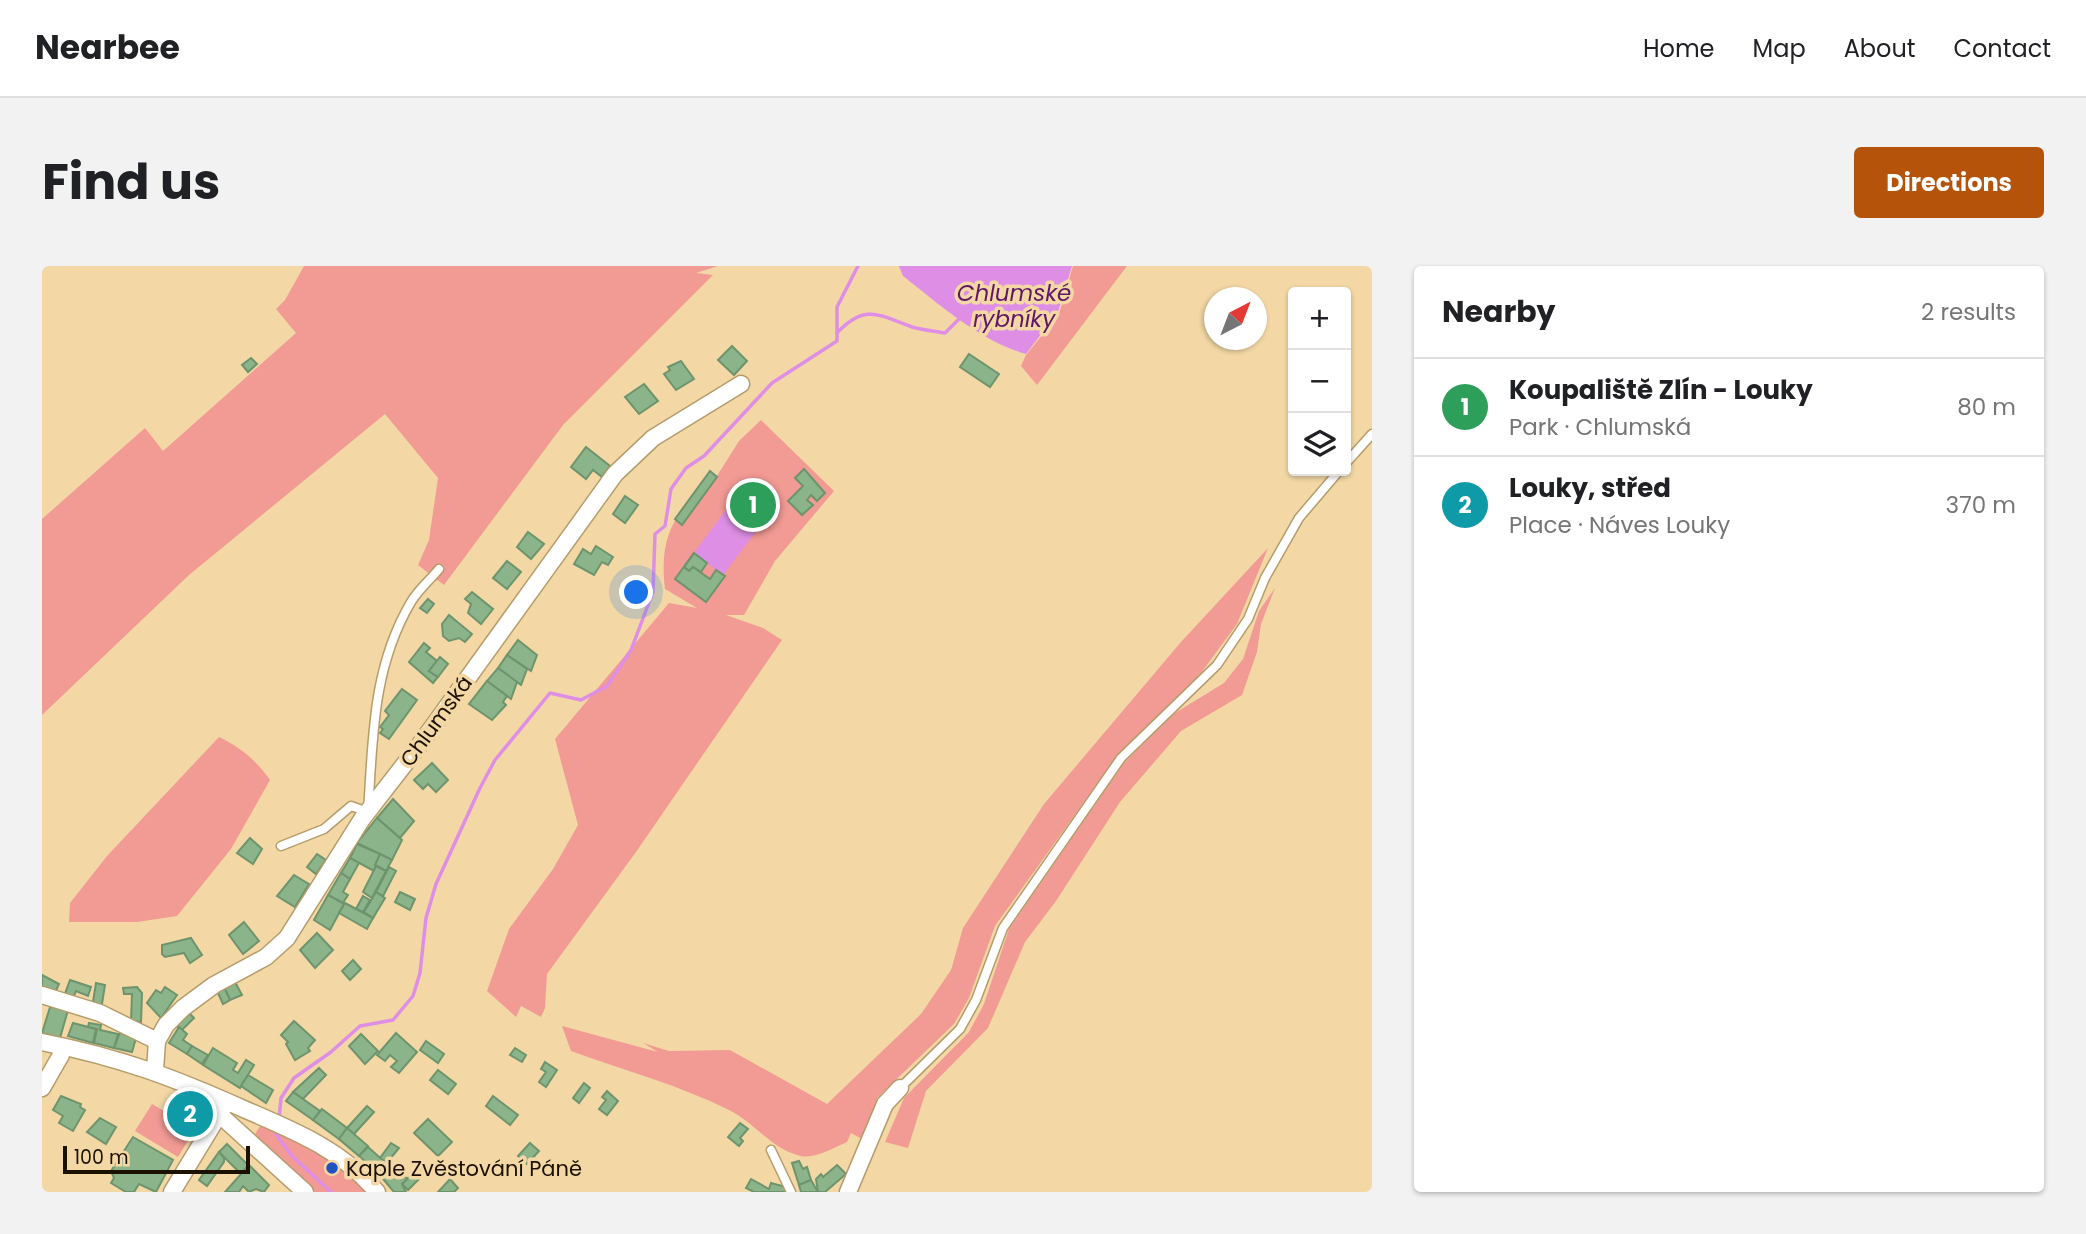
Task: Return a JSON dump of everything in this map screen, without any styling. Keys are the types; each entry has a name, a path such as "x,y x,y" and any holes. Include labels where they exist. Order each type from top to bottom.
{"street":[{"name":"Chlumská","path":"157,1041 166,1025 183,1007 214,985 266,957 287,938 348,838 615,474 653,438 741,384"},
{"path":"42,995 100,1013 157,1041 155,1070"},
{"path":"42,1042 113,1056 155,1070 223,1108 287,1127 333,1152 377,1192"},
{"path":"42,1088 61,1055 60,1046"},
{"path":"848,1192 885,1104 900,1088"},
{"path":"172,1192 223,1108"},
{"path":"223,1108 304,1192"}],"lane":[{"path":"1351,457 1372,434"},
{"path":"900,1088 960,1029 976,1000 1003,928 1121,758 1217,665 1248,619 1265,578 1299,519 1335,476"},
{"path":"281,846 324,830 351,806 368,812 375,699 383,664 411,601 439,569"},
{"path":"771,1150 791,1192"}],"shaded area":[{"path":"304,266 718,266 696,273 713,275 563,425 444,585 418,565 429,540 438,478 385,414 189,575 42,715 42,519 145,428 163,451 296,333 276,309 285,300"},
{"path":"1073,266 1127,266 1037,385 1021,366 1026,355 1059,314"},
{"path":"761,420 834,491 775,561 744,615 726,615 763,628 782,640 636,852 547,974 545,1008 541,1017 521,1006 516,1017 487,991 509,929 553,869 578,825 555,739 669,603 697,608 665,589 665,552 668,538 680,512 710,471 717,476 739,441"},
{"path":"1268,548 1237,624 1201,673 1117,756 995,926 969,998 954,1024 877,1098 862,1139 851,1133 847,1142 812,1156 791,1153 772,1142 738,1115 710,1101 571,1051 562,1026 658,1052 643,1043 669,1051 730,1050 827,1104 921,1014 951,970 963,928 1044,804 1181,642"},
{"path":"1275,588 1261,624 1257,652 1242,695 1181,731 1120,802 1056,901 1025,942 988,1028 926,1091 908,1148 885,1142 904,1098 969,1032 984,1004 1009,929 1124,763 1175,713 1224,683 1243,659 1259,611"},
{"path":"219,737 247,755 270,780 231,849 177,916 137,922 69,922 70,903 107,856"},
{"path":"152,1104 195,1129 178,1157 135,1131"},
{"path":"260,1126 267,1126 320,1151 366,1192 313,1192 254,1136"}],"water":[{"name":"Chlumské rybníky","path":"899,266 1072,266 1058,312 1026,354 993,340 961,321 903,276"},
{"path":"730,504 760,526 723,575 694,553"}],"building":[{"path":"732,346 747,361 734,375 718,360"},
{"path":"969,354 999,374 990,387 960,367"},
{"path":"251,358 257,364 248,372 242,365"},
{"path":"681,361 694,379 676,390 664,374 670,370 668,367"},
{"path":"644,384 658,401 639,414 625,397"},
{"path":"586,447 610,466 602,477 593,470 586,479 571,467"},
{"path":"804,469 825,493 817,501 811,495 807,500 813,505 802,515 788,501 803,486 795,478"},
{"path":"710,471 717,477 682,525 675,519"},
{"path":"625,496 638,505 625,523 613,514"},
{"path":"528,532 544,544 531,559 517,547"},
{"path":"596,546 613,557 608,565 602,562 594,575 574,564 583,549 591,554"},
{"path":"694,553 707,563 701,572 693,567 689,571 684,567"},
{"path":"694,553 684,567 689,571 693,567 710,579 716,570 725,576 706,602 675,579"},
{"path":"507,561 521,572 507,589 493,578"},
{"path":"472,592 493,609 481,624 468,613 471,604 465,599"},
{"path":"428,599 434,604 427,613 420,608"},
{"path":"449,615 472,634 465,642 459,638 449,641 443,636 442,624"},
{"path":"518,640 537,655 531,671 507,655"},
{"path":"424,643 430,648 426,652 437,661 429,671 438,677 433,683 409,662"},
{"path":"507,655 527,669 521,685 498,668"},
{"path":"440,657 448,664 438,677 429,671"},
{"path":"498,668 517,682 511,699 487,681"},
{"path":"487,681 507,696 503,702 506,705 492,720 469,704"},
{"path":"402,689 417,700 389,739 380,733 383,729 380,727 389,715 385,711"},
{"path":"432,763 448,780 436,792 428,784 423,789 414,780"},
{"path":"393,799 414,821 400,838 377,818"},
{"path":"377,818 402,840 392,860 357,843"},
{"path":"250,838 262,849 253,864 237,853"},
{"path":"357,844 380,854 374,871 350,858"},
{"path":"317,854 326,860 316,874 307,867"},
{"path":"380,854 392,860 386,871 375,865"},
{"path":"350,858 359,863 350,879 341,873"},
{"path":"376,866 386,871 372,898 363,892"},
{"path":"389,867 396,871 383,896 376,892"},
{"path":"341,873 350,879 343,892 348,895 343,903 328,895"},
{"path":"294,875 309,884 295,907 277,896"},
{"path":"376,892 385,898 373,918 364,912"},
{"path":"400,892 415,899 410,910 395,902"},
{"path":"328,895 344,904 330,930 314,920"},
{"path":"363,896 370,900 363,912 356,909"},
{"path":"345,903 373,918 367,929 339,913"},
{"path":"244,922 259,941 243,954 229,935"},
{"path":"317,933 333,950 315,968 300,950"},
{"path":"191,938 202,955 190,963 184,953 165,957 162,954 162,945"},
{"path":"353,960 361,969 350,980 342,971"},
{"path":"42,975 59,984 55,993 42,987"},
{"path":"70,980 91,987 88,996 76,991 72,1001 63,999"},
{"path":"235,982 242,995 230,1000 224,986"},
{"path":"96,983 105,985 101,1010 92,1008"},
{"path":"137,987 142,993 141,1022 131,1021 132,994 124,994 123,988"},
{"path":"165,987 177,995 161,1018 147,1003 156,990 161,993"},
{"path":"224,987 230,1000 223,1004 217,991"},
{"path":"51,1004 68,1010 60,1038 42,1033"},
{"path":"187,1011 194,1018 182,1030 174,1024"},
{"path":"294,1021 315,1040 308,1048 310,1051 295,1060 286,1044 288,1042 281,1035"},
{"path":"73,1023 96,1029 93,1043 68,1036"},
{"path":"89,1023 101,1025 100,1030 118,1034 114,1048 94,1043 97,1029 88,1027"},
{"path":"179,1027 187,1034 183,1040 192,1046 187,1054 169,1043"},
{"path":"121,1030 136,1038 132,1052 114,1048"},
{"path":"396,1033 417,1052 399,1073 391,1067 397,1061 390,1055 385,1061 377,1055"},
{"path":"361,1034 378,1051 365,1064 349,1046"},
{"path":"426,1041 444,1054 438,1063 420,1050"},
{"path":"192,1046 208,1055 202,1064 187,1054"},
{"path":"213,1048 237,1063 233,1070 238,1073 246,1060 254,1065 240,1088 203,1065"},
{"path":"515,1048 526,1055 522,1062 510,1055"},
{"path":"545,1062 557,1070 546,1087 539,1082 546,1072 541,1069"},
{"path":"319,1068 326,1075 303,1099 293,1092"},
{"path":"438,1070 456,1084 448,1094 430,1080"},
{"path":"248,1075 273,1090 266,1103 241,1086"},
{"path":"584,1083 590,1088 579,1103 573,1098"},
{"path":"607,1091 618,1101 607,1115 599,1109 606,1100 602,1097"},
{"path":"293,1092 320,1111 313,1120 286,1101"},
{"path":"61,1096 81,1104 80,1107 85,1110 73,1131 59,1123 63,1116 53,1110"},
{"path":"493,1096 518,1115 510,1125 486,1106"},
{"path":"367,1106 374,1112 354,1134 347,1128"},
{"path":"322,1109 347,1128 339,1139 313,1120"},
{"path":"100,1118 116,1127 106,1144 87,1132"},
{"path":"428,1119 452,1142 438,1156 414,1133"},
{"path":"740,1123 748,1129 740,1138 743,1141 739,1146 728,1137"},
{"path":"347,1128 368,1146 359,1156 339,1139"},
{"path":"133,1137 173,1160 156,1192 139,1184 134,1192 126,1192 111,1183 114,1178 111,1171"},
{"path":"391,1143 399,1148 386,1164 380,1158"},
{"path":"530,1143 539,1151 527,1164 518,1156"},
{"path":"227,1144 248,1165 241,1174 219,1152"},
{"path":"368,1147 387,1164 378,1173 359,1156"},
{"path":"219,1152 224,1162 207,1186 199,1180"},
{"path":"799,1161 803,1169 807,1167 811,1180 799,1185 792,1163"},
{"path":"424,1162 430,1168 408,1190 402,1184"},
{"name":"Kaple Zvěstování Páně","path":"333,1164 337,1165 337,1173 333,1174 329,1173 328,1169 329,1165"},
{"path":"387,1164 392,1172 397,1168 407,1179 402,1184 406,1192 394,1192 378,1173"},
{"path":"249,1165 269,1185 264,1192 256,1189 249,1192 243,1186 239,1192 225,1192"},
{"path":"837,1165 846,1174 825,1192 818,1192 816,1179 821,1174 823,1177"},
{"path":"450,1179 458,1188 454,1192 438,1192"},
{"path":"751,1179 769,1189 771,1183 786,1187 787,1192 754,1192 746,1188"},
{"path":"811,1180 818,1192 801,1192 799,1185"}],"waterway":[{"path":"279,1119 281,1098 294,1078 331,1052 360,1026 393,1020 413,996 420,973 426,918 436,884 495,760 550,693 581,700 607,686 631,650 653,592 655,534 665,526 671,489 686,468 704,456 772,383 837,341 837,307 858,266"},
{"path":"837,333 864,315 873,314 912,327 945,333 959,319"},
{"path":"277,1130 276,1134 291,1155 331,1192"}],"place":[{"name":"Koupaliště Zlín - Louky","path":"753,505"},
{"name":"Louky, střed","path":"190,1114"},
{"name":"Kaple Zvěstování Páně","path":"332,1168"}]}
